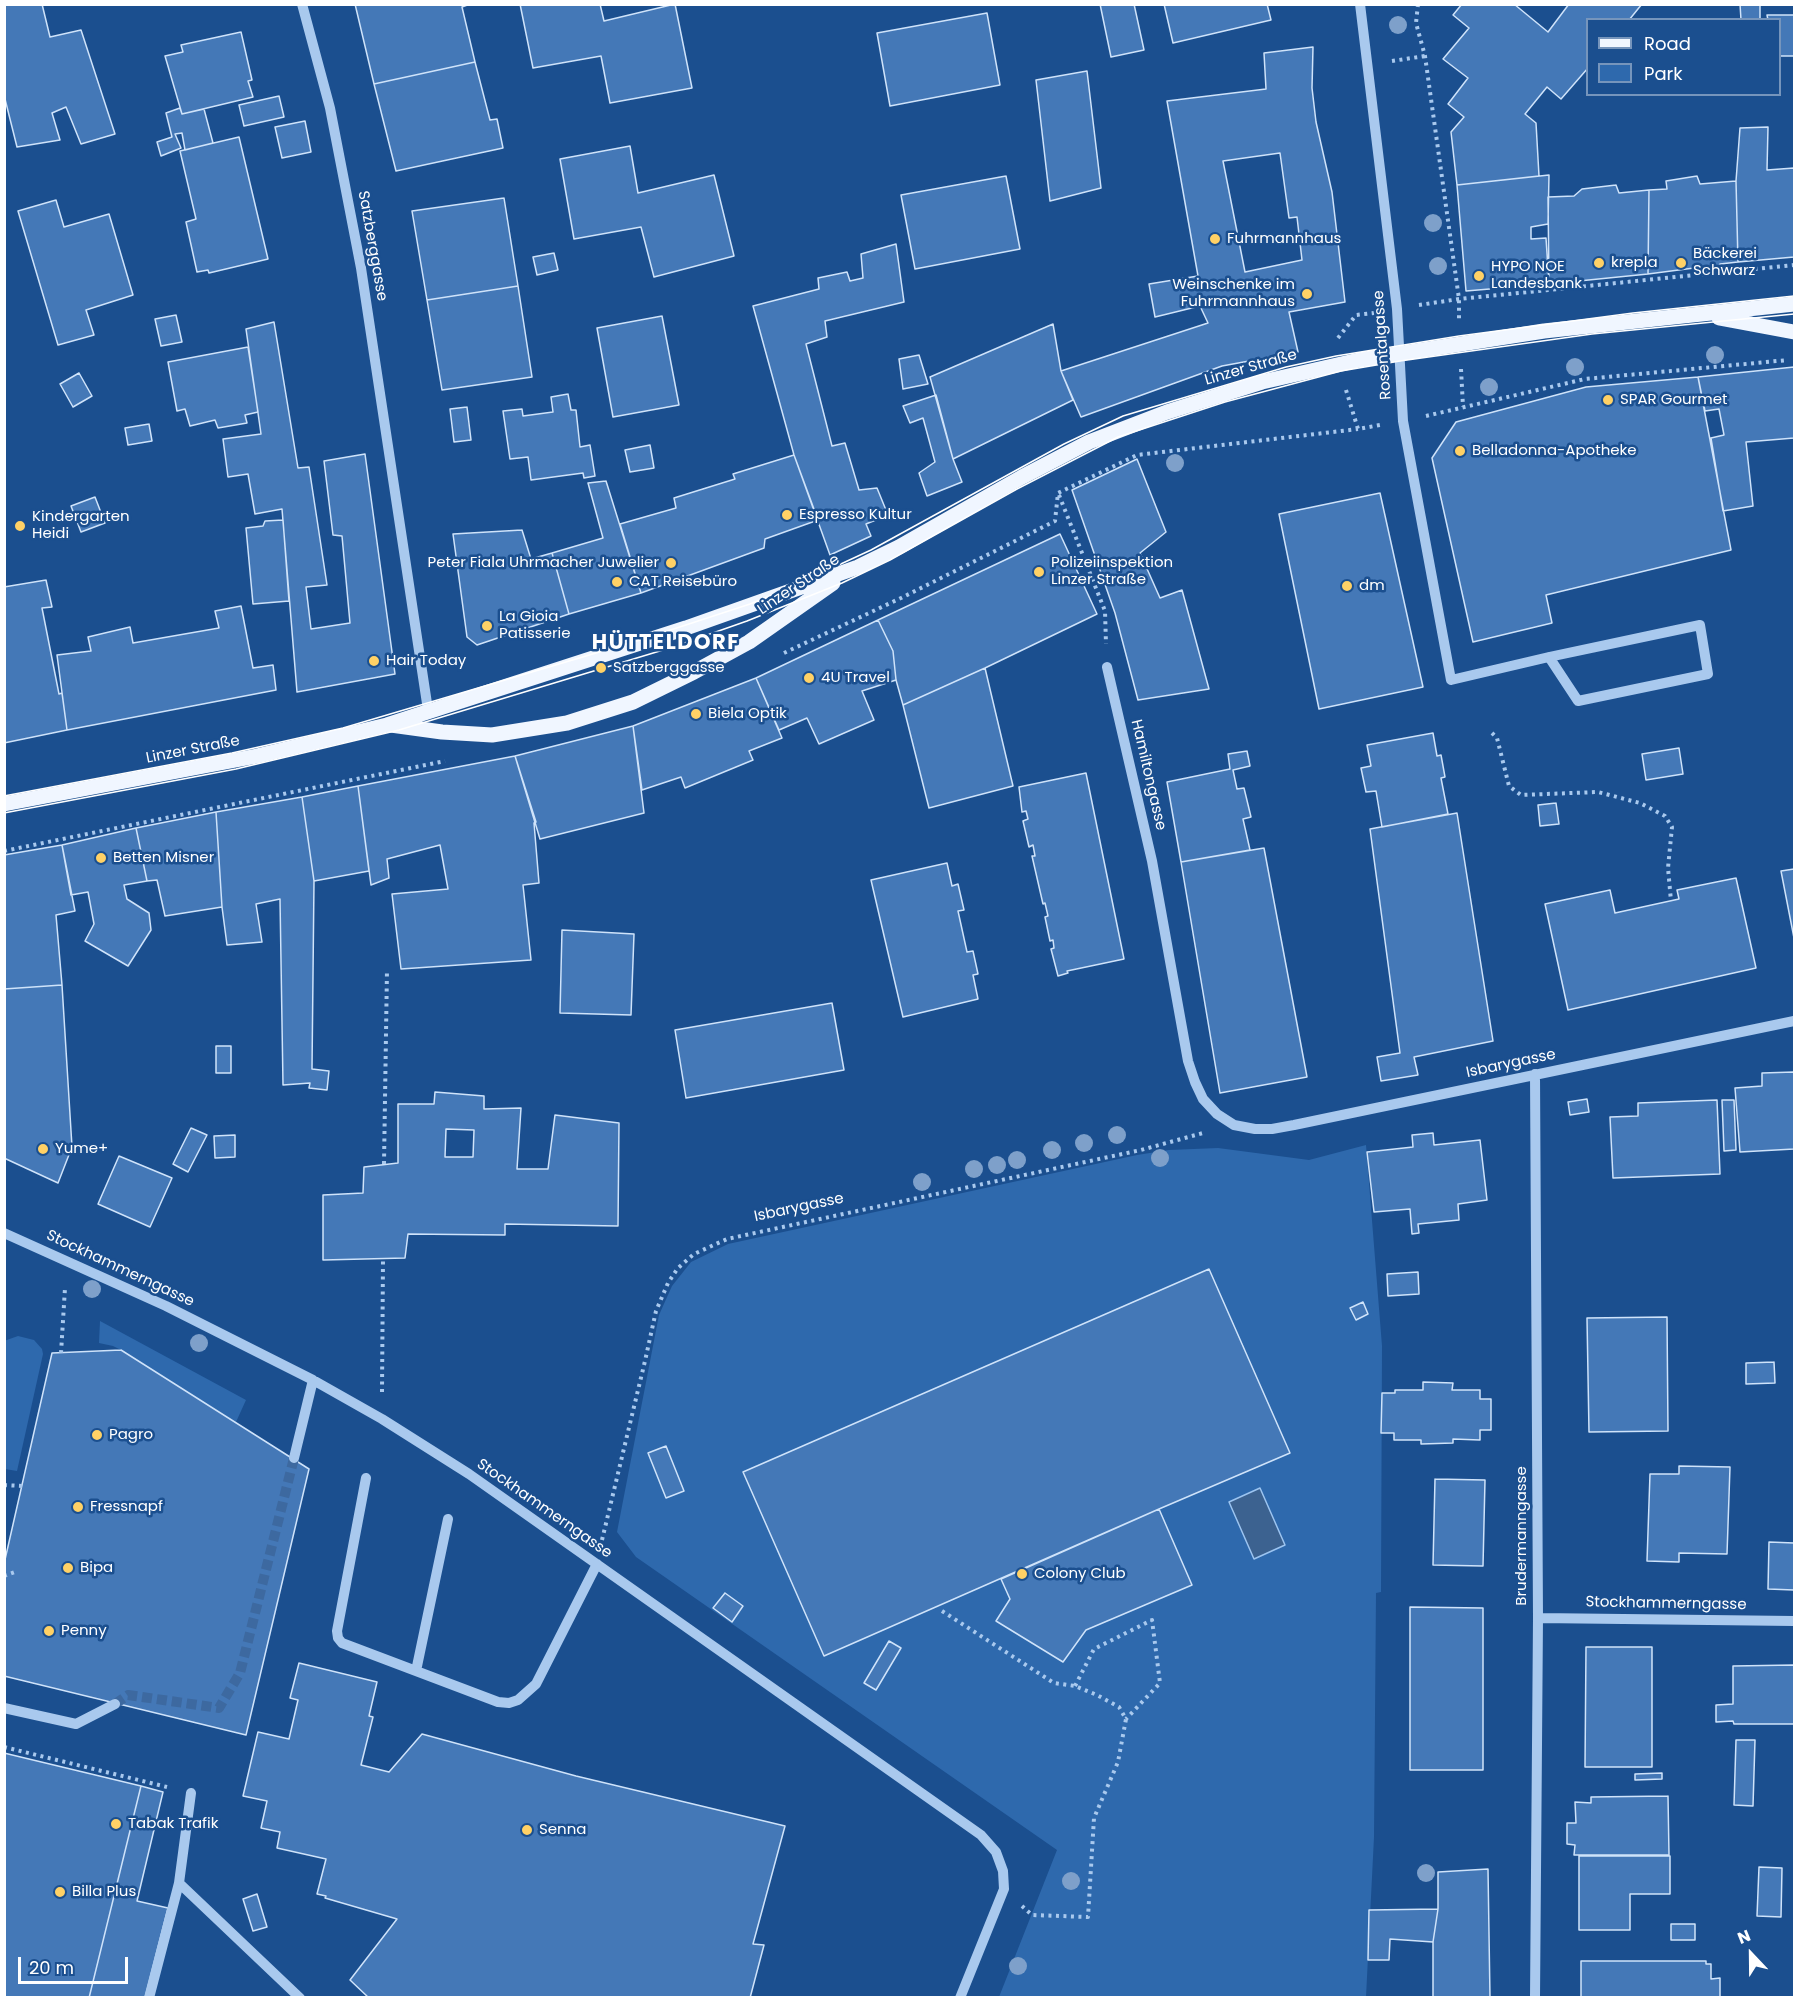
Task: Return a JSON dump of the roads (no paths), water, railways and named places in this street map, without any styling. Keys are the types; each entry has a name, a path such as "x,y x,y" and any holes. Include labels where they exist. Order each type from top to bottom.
{"main road":[{"name":"Linzer Straße","path":"4,804 256,756 387,725 686,628 858,567 899,547 1047,464 1108,435 1222,393 1292,374 1359,360 1544,332 1794,304"},
{"name":"Linzer Straße","path":"1689,315 1732,319 1794,332"},
{"name":"Linzer Straße","path":"387,725 492,735 567,723 633,702 749,642 858,567"}],"street":[{"name":"Satzberggasse","path":"302,4 330,108 361,268 428,710"},
{"name":"Rosentalgasse","path":"1360,4 1397,309 1403,421 1451,680 1549,657"},
{"path":"1700,625 1708,674 1578,701 1549,657 1700,625"},
{"name":"Hamiltongasse","path":"1107,668 1152,861 1188,1061 1203,1100"},
{"name":"Isbarygasse","path":"1203,1100 1217,1114 1234,1125 1272,1129 1794,1021"},
{"name":"Brudermanngasse","path":"1534,1074 1538,1618 1535,1998"},
{"name":"Stockhammerngasse","path":"4,1233 166,1306 313,1380 382,1419 469,1474 981,1835 996,1852 1003,1871 1004,1889 960,1998"},
{"path":"294,1458 313,1380"},
{"path":"366,1478 338,1638 342,1643 498,1702 509,1703 518,1700 536,1684 597,1564"},
{"path":"416,1671 448,1519"},
{"name":"Stockhammerngasse","path":"1538,1618 1794,1621"},
{"path":"4,1708 76,1724 115,1704"},
{"path":"149,1998 179,1883 191,1793"},
{"path":"179,1883 300,1998"}],"tunnel":[{"path":"115,1704 128,1695 219,1708 240,1673 294,1458"}],"tram line":[{"path":"4,796 232,753 343,728 640,640 750,604 871,550 1064,444 1123,416 1286,367 1336,356 1459,336 1633,313 1794,296"},
{"path":"4,813 236,769 399,730 673,647 747,621 842,583 890,560 1017,489 1118,437 1225,402 1341,371 1400,361 1592,334 1794,314"}],"place":[{"name":"Fuhrmannhaus","path":"1215,239"},
{"name":"krepla","path":"1599,263"},
{"name":"Bäckerei Schwarz","path":"1681,263"},
{"name":"HYPO NOE Landesbank","path":"1479,276"},
{"name":"Weinschenke im Fuhrmannhaus","path":"1307,294"},
{"name":"SPAR Gourmet","path":"1608,400"},
{"name":"Belladonna-Apotheke","path":"1460,451"},
{"name":"Espresso Kultur","path":"787,515"},
{"name":"Kindergarten Heidi","path":"20,526"},
{"name":"Peter Fiala Uhrmacher Juwelier","path":"671,563"},
{"name":"Polizeiinspektion Linzer Straße","path":"1039,572"},
{"name":"CAT Reisebüro","path":"617,582"},
{"name":"dm","path":"1347,586"},
{"name":"La Gioia Patisserie","path":"487,626"},
{"name":"Hair Today","path":"374,661"},
{"name":"Satzberggasse","path":"601,668"},
{"name":"4U Travel","path":"809,678"},
{"name":"Biela Optik","path":"696,714"},
{"name":"Betten Misner","path":"101,858"},
{"name":"Yume+","path":"43,1149"},
{"name":"Pagro","path":"97,1435"},
{"name":"Fressnapf","path":"78,1507"},
{"name":"Bipa","path":"68,1568"},
{"name":"Colony Club","path":"1022,1574"},
{"name":"Penny","path":"49,1631"},
{"name":"Tabak Trafik","path":"116,1824"},
{"name":"Senna","path":"527,1830"},
{"name":"Billa Plus","path":"60,1892"}],"district":[{"name":"HÜTTELDORF","path":"666,644"}]}
